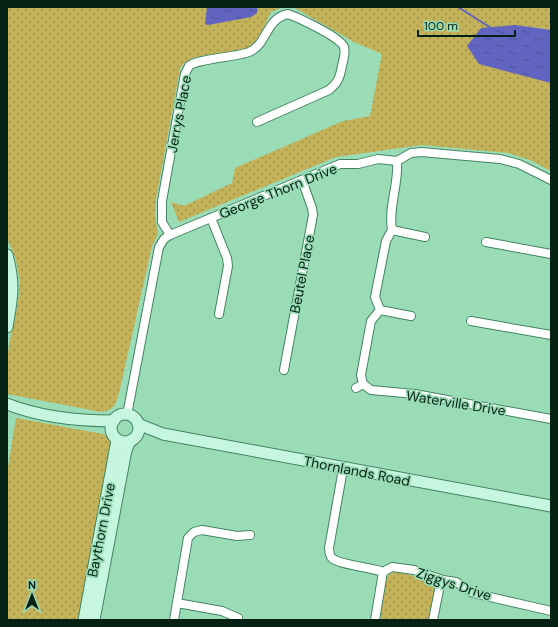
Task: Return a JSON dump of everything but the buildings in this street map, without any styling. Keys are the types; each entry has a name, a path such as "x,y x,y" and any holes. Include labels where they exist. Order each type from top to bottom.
{"street":[{"name":"Jerrys Place","path":"170,235 162,222 162,201 185,74 189,66 196,62 228,58 250,51 261,41 274,20 279,16 288,14 338,40 344,48 344,54 340,79 335,85 329,90 257,122"},
{"name":"George Thorn Drive","path":"170,235 340,164 358,164 378,159 397,160 411,153 421,152 500,159 519,164 551,180"},
{"path":"397,160 398,173 390,217 392,230 386,241 375,297 380,310 411,316"},
{"name":"Beutel Place","path":"284,370 313,215 302,180"},
{"path":"211,218 227,258 228,266 219,314"},
{"path":"392,230 425,237"},
{"path":"127,415 159,247 164,239 170,235"},
{"path":"486,242 551,254"},
{"path":"7,255 13,275 13,292 7,327"},
{"name":"Waterville Drive","path":"380,310 371,321 360,386 371,390 415,394 551,419"},
{"path":"472,321 551,335"},
{"name":"Thornlands Road","path":"7,404 23,410 86,421 114,421 119,416 127,415 134,418 138,424 163,434 343,469 551,506"},
{"name":"Thornlands Road","path":"7,411 23,410"},
{"name":"Thornlands Road","path":"86,421 115,437 133,439 163,434"},
{"path":"114,421 112,425 115,437"},
{"path":"133,439 138,424"},
{"name":"Baythorn Drive","path":"84,620 115,437"},
{"name":"Baythorn Drive","path":"94,620 126,450 133,439"},
{"name":"Ziggys Drive","path":"343,469 328,548 331,557 338,562 373,568 383,572 392,567 431,575 443,580 456,582 473,593 551,611"},
{"path":"174,620 188,538 194,532 202,530 237,536 250,535"},
{"path":"375,620 383,572"},
{"path":"433,620 440,585 443,580"},
{"path":"177,603 222,611 238,618"}],"shaded area":[{"path":"7,7 283,7 271,12 256,41 245,49 193,58 185,63 180,69 156,199 155,216 158,234 152,246 120,389 115,405 110,410 101,412 7,394 7,360 9,343 16,313 19,286 18,271 7,239"},
{"path":"293,7 551,7 551,30 515,25 518,73 551,83 551,171 530,160 508,153 422,145 336,157 179,222 171,202 184,206 232,183 235,168 343,121 370,116 382,54 354,42"},
{"path":"16,418 103,434 108,437 111,445 80,620 7,620 7,473"},
{"path":"395,571 433,581 435,587 429,620 380,620 386,577"}],"water":[{"path":"207,7 257,7 257,13 251,17 208,25 205,24"},
{"path":"515,25 551,30 551,83 479,64 467,46 481,28"}],"waterway":[{"path":"458,7 491,28"}]}
